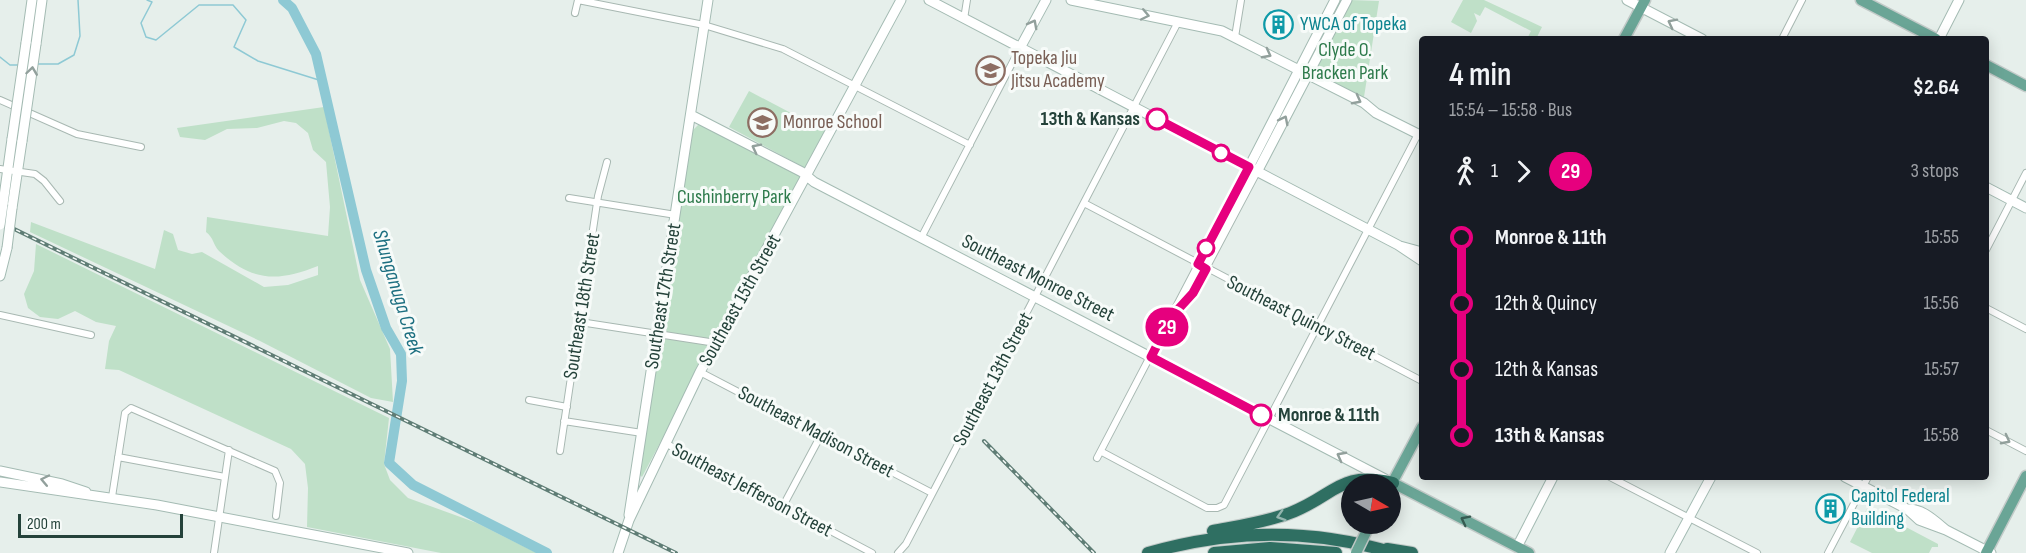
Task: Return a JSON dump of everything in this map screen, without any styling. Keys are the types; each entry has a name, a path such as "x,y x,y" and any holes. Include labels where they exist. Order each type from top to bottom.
{"highway":[{"path":"1187,544 1199,535 1289,513 1341,486"},
{"path":"1148,553 1224,537 1281,533 1332,538 1394,553"},
{"path":"1214,553 1270,548 1336,553"},
{"path":"1380,549 1412,553"}],"main road":[{"path":"1861,0 1931,36"},
{"path":"1626,36 1643,4"},
{"path":"1989,67 2026,86"},
{"path":"1398,474 1419,433"},
{"path":"1988,552 2026,476"},
{"name":"Southeast Monroe Street","path":"1401,489 1529,553"},
{"path":"1356,553 1365,534"}],"street":[{"path":"31,43 32,0"},
{"path":"0,276 7,248 8,170 17,140 31,43 42,0"},
{"path":"575,13 578,0 704,25 789,52 970,144"},
{"name":"Southeast 17th Street","path":"628,520 708,0"},
{"name":"Southeast 15th Street","path":"618,553 628,520 700,372 901,0"},
{"path":"929,0 1398,245 1419,259"},
{"path":"964,19 967,0"},
{"path":"921,238 1046,0"},
{"path":"1071,0 1111,4 1214,29 1364,103 1376,113 1419,134"},
{"path":"1235,38 1241,0"},
{"path":"1303,74 1335,0"},
{"path":"1347,0 1303,74 1253,169 1198,264 1100,455 1208,508 1222,506 1367,229 1419,137"},
{"path":"1627,0 1643,4 1697,36"},
{"path":"1784,36 1802,0"},
{"path":"1939,36 1959,0"},
{"name":"Southeast 13th Street","path":"898,553 932,493 1178,22"},
{"path":"0,100 77,134 141,147"},
{"name":"Southeast Monroe Street","path":"691,115 1372,474"},
{"name":"Southeast 18th Street","path":"560,451 599,203 598,196 607,162"},
{"path":"1172,316 1193,293 1253,169"},
{"path":"8,170 40,177 60,201"},
{"path":"1989,244 2026,173"},
{"path":"1989,188 2026,208"},
{"path":"569,198 676,215"},
{"name":"Southeast Quincy Street","path":"1084,203 1419,379"},
{"path":"0,225 8,206"},
{"path":"1398,245 1419,251"},
{"path":"1989,310 2026,329"},
{"path":"0,315 91,336"},
{"path":"580,322 716,343"},
{"name":"Southeast Madison Street","path":"700,372 932,493"},
{"path":"529,400 567,406"},
{"path":"112,497 127,411 134,409 229,450 277,474 280,483 276,516"},
{"path":"564,421 642,433"},
{"path":"1989,432 2026,451"},
{"path":"783,506 821,435"},
{"name":"Southeast Jefferson Street","path":"665,443 872,553"},
{"path":"214,553 229,450"},
{"path":"118,457 225,477"},
{"path":"0,471 62,484 88,493"},
{"path":"634,482 645,480 650,474"},
{"path":"1517,547 1551,480"},
{"path":"1616,480 1756,553"},
{"path":"1670,553 1708,480"},
{"path":"1851,480 1907,510 1919,520 1946,530 1988,552"},
{"path":"1828,553 1866,480"},
{"path":"0,482 58,492 112,497 408,553"}],"green space":[{"name":"Clyde O. Bracken Park","path":"1350,0 1379,1 1364,97 1314,74 1313,71"},
{"path":"1463,0 1484,0 1542,27 1538,36 1528,36 1531,31 1485,7 1480,16 1474,13 1477,21 1471,33 1451,22"},
{"path":"749,91 827,132 807,169 729,127"},
{"path":"324,107 360,280 390,349 393,402 371,398 260,341 30,232 31,222 155,269 164,230 173,234 178,250 192,254 202,252 264,287 288,285 318,275 318,266 290,275 254,274 243,269 219,251 206,232 207,217 328,236 330,207 326,162 313,150 308,133 296,123 284,121 257,128 227,129 205,140 180,137 177,128"},
{"name":"Cushinberry Park","path":"699,124 802,175 642,477 639,474 693,130"},
{"path":"36,244 389,418 384,464 390,480 408,498 477,523 537,553 441,553 307,527 308,488 305,464 291,449 119,370 105,369 109,341 116,326 96,322 75,311 58,319 40,317 28,308 24,294 34,271"},
{"path":"1868,507 1938,544 1938,547 1932,547 1929,553 1872,553 1850,542"}],"waterway":[{"path":"37,64 58,64 74,55 80,36 78,0"},
{"path":"147,0 152,2 141,23 146,37 156,40 199,5 233,5 246,20 234,47 258,61 322,81"},
{"name":"Shunganuga Creek","path":"283,0 292,8 316,54 366,270 386,328 401,354 402,381 389,463 413,485 547,553"},
{"path":"0,57 10,65 20,65"}],"railway":[{"path":"0,222 676,553"},
{"path":"984,441 1094,553"}],"bus line":[{"name":"29","path":"1157,119 1249,167 1198,264 1206,269 1193,293 1172,316 1151,357 1261,415"}],"place":[{"name":"YWCA of Topeka","path":"1279,24"},
{"name":"Topeka Jiu Jitsu Academy","path":"990,70"},
{"name":"13th & Kansas","path":"1157,119"},
{"name":"Monroe School","path":"762,122"},
{"name":"Monroe & 11th","path":"1261,415"},
{"name":"Capitol Federal Building","path":"1830,508"}]}
